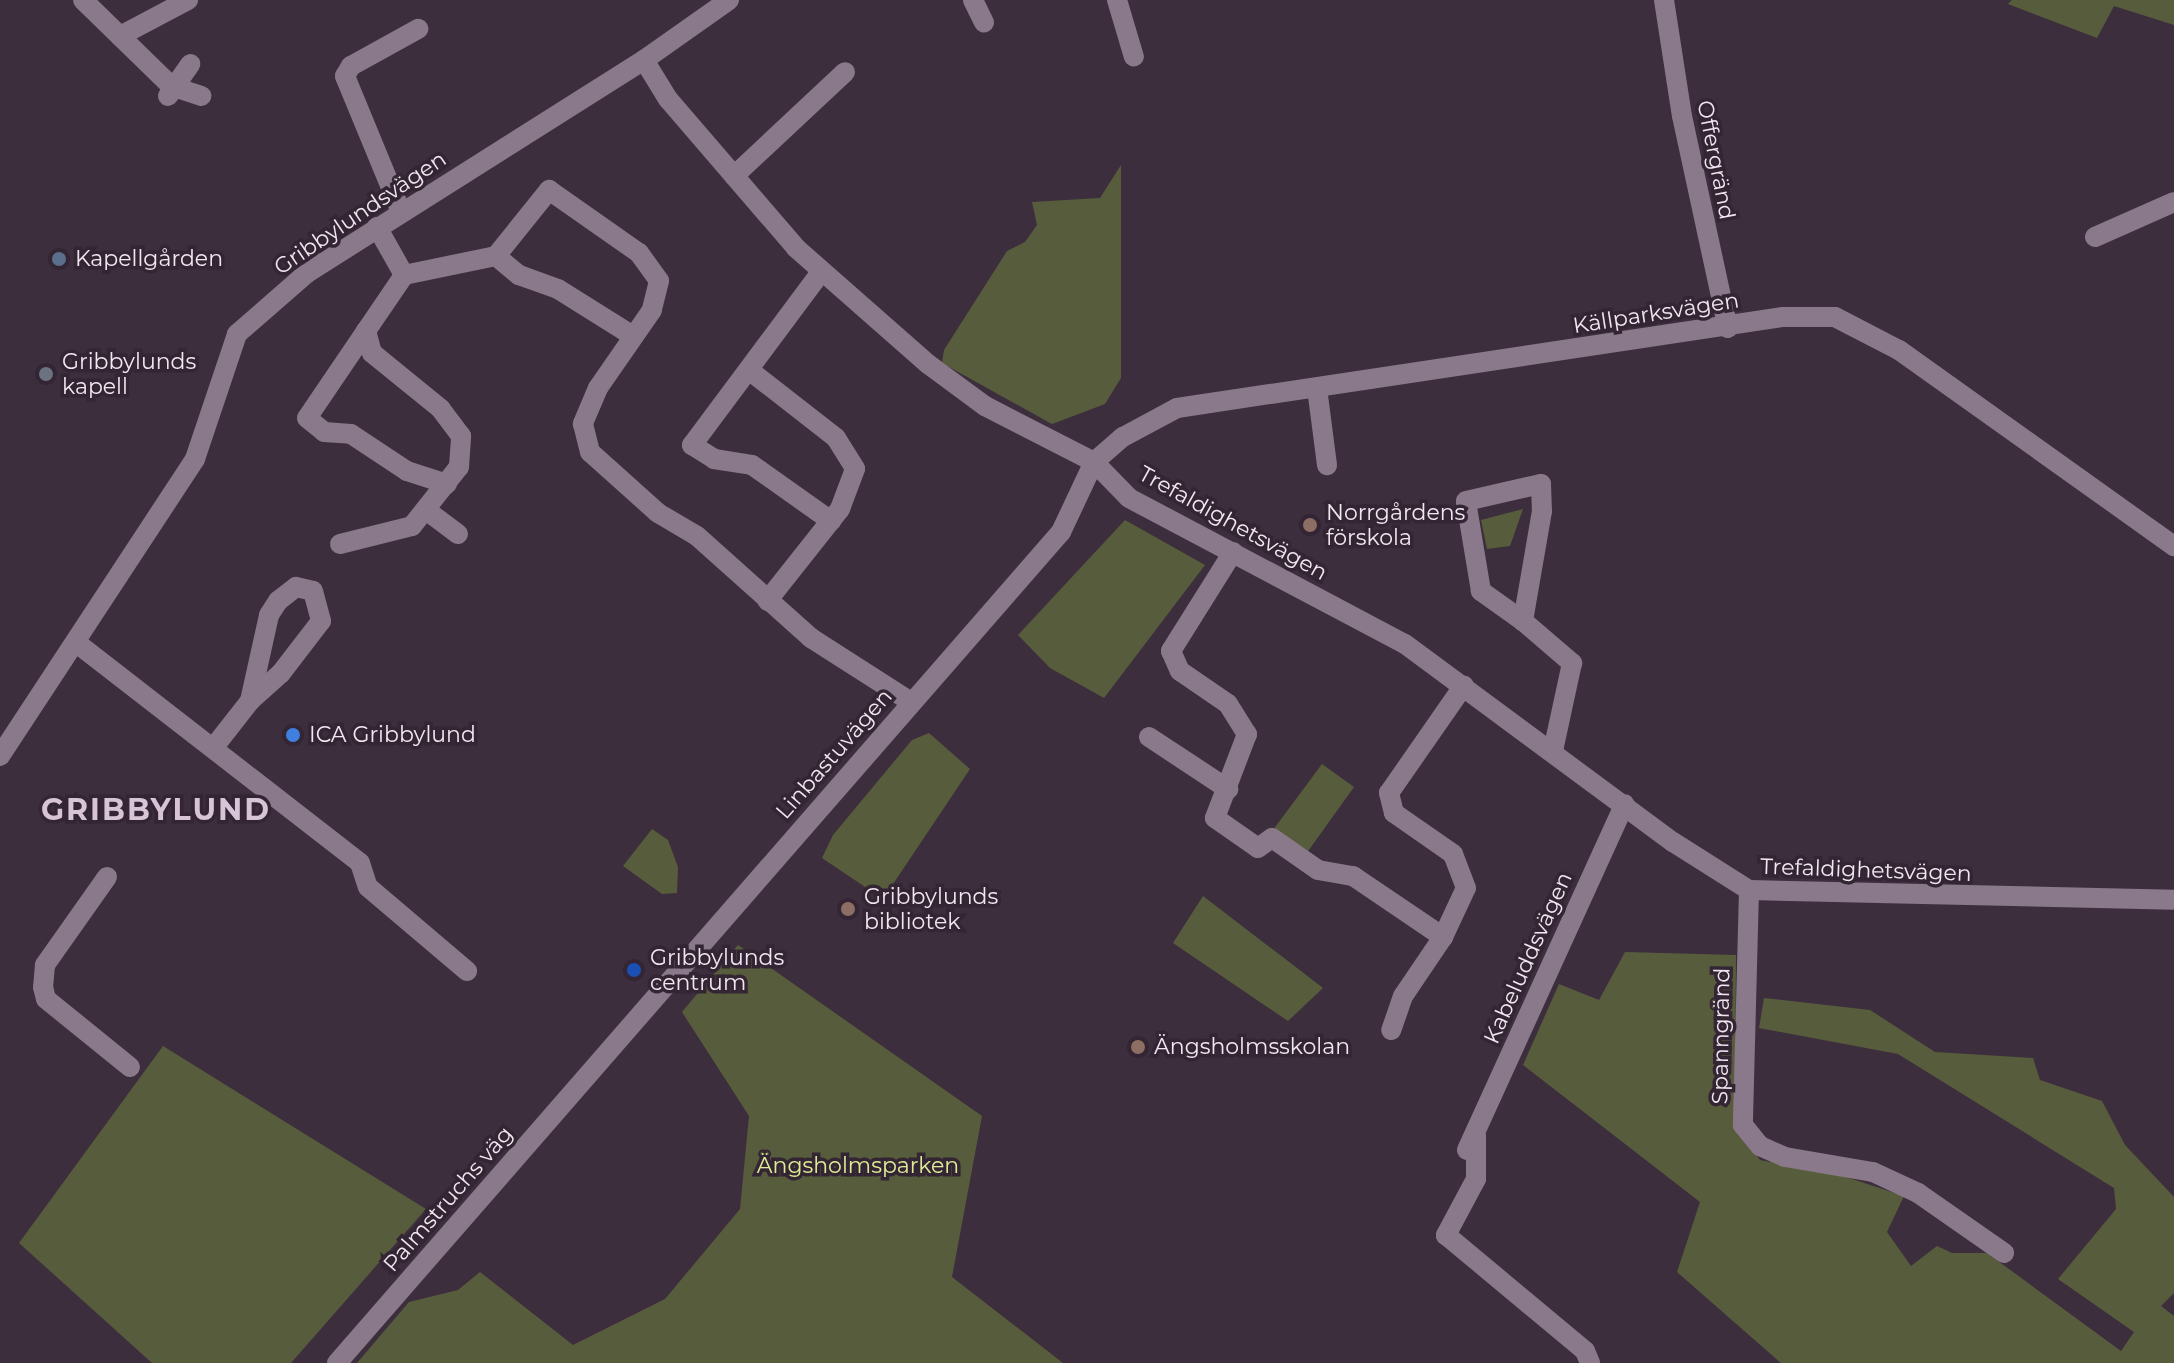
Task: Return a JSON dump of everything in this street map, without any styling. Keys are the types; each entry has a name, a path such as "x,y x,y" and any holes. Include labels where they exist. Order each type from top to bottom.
{"street":[{"path":"83,0 120,36 169,92 201,96"},
{"path":"120,36 188,0"},
{"name":"Gribbylundsvägen","path":"0,756 78,644 195,459 237,334 307,273 644,60 729,0"},
{"path":"973,0 984,23"},
{"path":"1117,0 1134,57"},
{"name":"Offergränd","path":"1664,0 1682,116 1728,328"},
{"path":"401,212 345,76 351,66 418,29"},
{"name":"Trefaldighetsvägen","path":"644,60 668,99 821,272 867,315 985,406 1094,462 1129,498 1405,644 1749,890 2174,900"},
{"path":"169,92 190,64"},
{"path":"734,176 845,72"},
{"path":"447,484 407,471 351,434 324,432 307,418 404,275 496,256 549,190 639,253 659,281 652,310 598,388 583,424 590,452 658,513 697,536 811,638 911,702"},
{"path":"2095,237 2174,202"},
{"path":"377,227 404,275"},
{"path":"496,256 519,275 558,289 633,336"},
{"path":"821,272 692,445 714,459 752,465 831,521"},
{"name":"Källparksvägen","path":"1094,462 1123,437 1177,408 1728,328 1783,317 1835,317 1877,337 2174,546"},
{"path":"340,544 412,526 459,467 461,436 441,409 372,353 366,331"},
{"path":"749,370 836,438 855,469 831,521 767,601"},
{"path":"1317,388 1327,465"},
{"name":"Linbastuvägen","path":"596,1068 1061,532 1094,462"},
{"path":"1523,621 1542,511 1541,484 1466,501 1481,591 1523,621 1572,663 1553,751"},
{"path":"426,510 458,534"},
{"path":"1233,552 1171,651 1180,671 1228,704 1247,734 1215,818 1258,848 1272,838 1318,870 1353,876 1443,937"},
{"path":"214,747 250,701 281,673 321,621 313,591 296,587 269,615 250,701"},
{"path":"78,644 360,863 368,887 467,971"},
{"path":"1391,1030 1403,996 1443,937 1466,888 1453,854 1394,813 1389,793 1464,685"},
{"path":"1149,737 1228,789"},
{"name":"Kabeluddsvägen","path":"1590,1363 1585,1351 1446,1235 1476,1179 1472,1140 1625,804"},
{"path":"107,877 45,965 43,987 46,999 130,1067"},
{"name":"Spanngränd","path":"1749,890 1743,1125 1760,1146 1785,1157 1873,1172 1918,1193 2004,1253"},
{"name":"Palmstruchs väg","path":"337,1363 596,1068"}],"green space":[{"path":"2012,0 2174,0 2174,25 2114,6 2097,38 2008,4"},
{"path":"1121,165 1121,378 1105,404 1052,424 942,363 944,350 1007,251 1025,242 1037,225 1032,202 1100,198"},
{"path":"1523,509 1510,546 1487,549 1481,520"},
{"path":"1125,520 1205,565 1104,698 1050,668 1018,635"},
{"path":"929,733 970,769 883,899 822,858 833,835 912,740"},
{"path":"1322,764 1354,787 1306,854 1273,830"},
{"path":"652,829 668,840 678,867 677,893 662,894 623,866"},
{"path":"1203,896 1323,988 1288,1021 1173,943"},
{"name":"Ängsholmsparken","path":"738,945 982,1116 952,1277 1063,1363 357,1363 409,1302 458,1290 480,1272 573,1345 665,1299 740,1209 749,1116 682,1012"},
{"path":"1625,952 1736,955 1735,1123 1760,1160 1843,1176 1904,1196 1887,1232 1911,1266 1937,1246 1952,1253 1987,1253 2121,1351 2134,1332 2058,1279 2116,1209 2114,1188 1898,1054 1759,1028 1764,998 1870,1010 1935,1052 2033,1058 2040,1080 2102,1101 2125,1145 2174,1197 2174,1293 2161,1306 2174,1316 2174,1363 1781,1363 1677,1272 1700,1202 1523,1065 1559,984 1599,1000"},
{"path":"163,1046 426,1209 291,1363 152,1363 19,1243"}],"place":[{"name":"Kapellgården","path":"59,259"},
{"name":"Gribbylunds kapell","path":"46,374"},
{"name":"Norrgårdens förskola","path":"1310,525"},
{"name":"ICA Gribbylund","path":"293,735"},
{"name":"Gribbylunds bibliotek","path":"848,909"},
{"name":"Gribbylunds centrum","path":"634,970"},
{"name":"Ängsholmsskolan","path":"1138,1047"}],"district":[{"name":"GRIBBYLUND","path":"156,810"}]}
